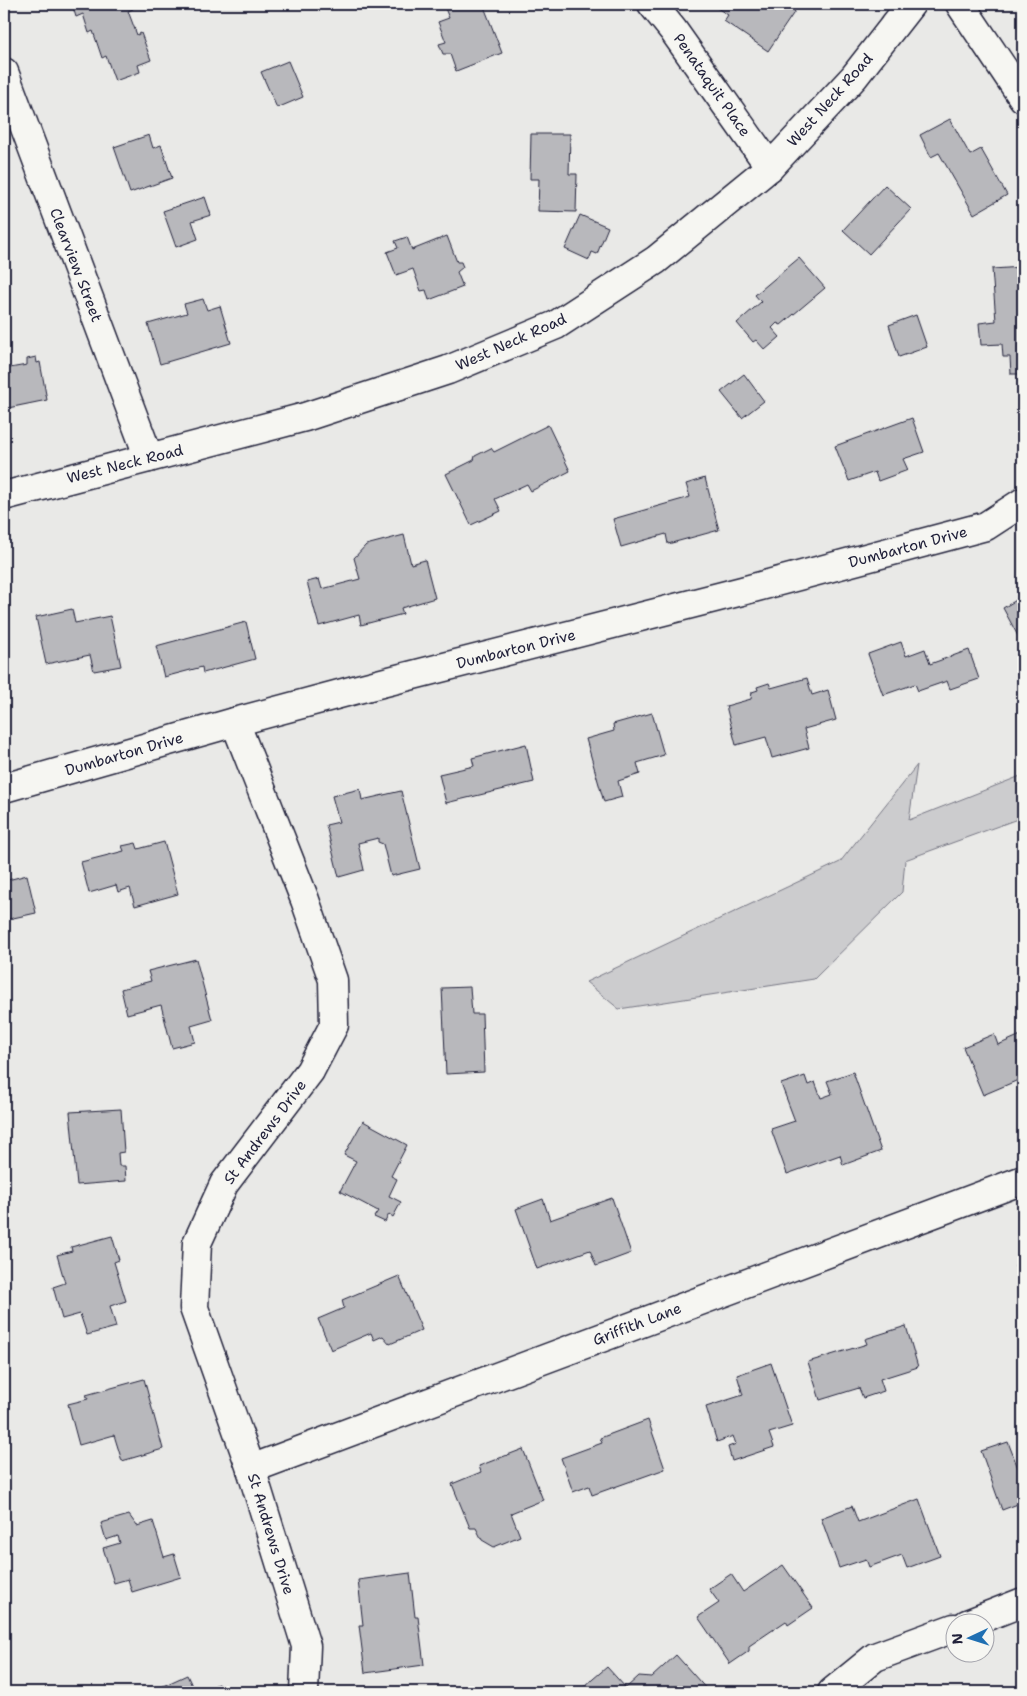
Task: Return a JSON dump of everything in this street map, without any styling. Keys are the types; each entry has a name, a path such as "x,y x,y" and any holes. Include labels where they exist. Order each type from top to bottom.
{"street":[{"name":"Penataquit Place","path":"652,4 673,30 770,167"},
{"name":"West Neck Road","path":"4,496 305,417 448,370 556,325 656,260 770,167 854,77 911,4"},
{"path":"960,4 1023,98"},
{"name":"Clearview Street","path":"4,72 149,458"},
{"name":"Dumbarton Drive","path":"4,788 235,722 986,526 1023,502"},
{"name":"St Andrews Drive","path":"235,722 305,900 333,980 334,1025 310,1071 224,1184 197,1242 194,1308 251,1469 306,1646 304,1692"},
{"name":"Griffith Lane","path":"251,1469 1023,1180"},
{"path":"992,1614 1023,1602"},
{"path":"832,1692 875,1657 944,1632"}],"shaded area":[{"path":"917,765 909,820 1023,775 1023,817 905,860 902,892 814,979 619,1009 586,982 840,862"}],"building":[{"path":"72,4 131,4 133,9 128,11 137,35 141,33 151,60 138,65 140,72 115,81 106,56 102,58 93,31 89,33 83,14 76,17"},
{"path":"451,4 483,4 502,53 456,71 450,54 443,54 439,44 446,42 438,22 449,18 444,6"},
{"path":"715,4 784,4 795,11 768,51 724,21 728,15 714,6"},
{"path":"288,61 303,97 277,108 261,72"},
{"path":"950,119 970,155 981,149 1007,195 974,214 939,153 931,157 920,135"},
{"path":"531,134 570,134 569,174 577,174 576,212 538,211 539,179 530,179"},
{"path":"149,135 153,148 161,145 172,178 130,193 114,147"},
{"path":"885,185 911,209 869,254 843,230"},
{"path":"205,197 211,215 192,221 198,239 176,247 163,211"},
{"path":"580,215 608,227 597,254 592,252 589,260 565,249"},
{"path":"447,236 457,262 461,262 463,267 457,272 463,287 429,300 426,290 421,291 413,269 396,275 387,252 398,248 395,241 407,237 412,250"},
{"path":"799,258 825,288 781,325 777,323 772,328 780,337 765,350 756,340 753,342 737,323 761,302 755,295"},
{"path":"1023,267 1023,377 1021,374 1011,374 1010,357 1003,357 1002,344 981,345 979,323 996,321 992,269"},
{"path":"203,299 207,310 220,306 231,343 160,364 148,324 187,313 184,304"},
{"path":"916,315 927,347 899,357 889,325"},
{"path":"36,357 37,363 40,362 47,400 8,408 4,394 4,369 27,365 27,359"},
{"path":"744,374 764,401 742,418 721,392"},
{"path":"912,418 924,452 903,459 908,470 878,481 875,472 849,481 835,446"},
{"path":"548,425 570,471 531,491 527,484 495,499 501,511 471,525 446,474 474,460 475,456 491,448 494,452"},
{"path":"705,478 719,530 668,544 666,534 621,547 613,519 690,497 686,484"},
{"path":"404,535 411,564 425,560 435,598 401,608 403,614 361,625 359,615 319,626 307,582 319,579 322,589 360,579 354,558 366,545"},
{"path":"1023,596 1023,633 1018,636 1003,608"},
{"path":"72,609 75,623 110,616 121,666 94,671 90,655 46,664 36,617"},
{"path":"246,622 255,659 203,673 202,667 164,677 156,646"},
{"path":"901,642 906,656 925,649 930,664 969,650 979,679 950,689 947,681 918,691 915,684 883,695 868,654"},
{"path":"807,678 812,695 828,690 836,720 804,729 809,748 772,758 766,737 736,745 726,706 751,699 752,692 758,690 757,687 769,683 771,688"},
{"path":"652,713 664,755 637,763 640,774 618,781 622,797 604,802 586,739 614,731 613,724"},
{"path":"526,744 534,782 446,803 439,774 474,766 472,758"},
{"path":"360,789 362,800 401,791 420,869 391,876 383,844 378,842 378,838 358,843 364,870 339,877 326,825 339,822 332,796"},
{"path":"164,842 178,894 135,906 130,888 118,892 116,885 89,893 81,862 124,851 122,846 136,843 138,849"},
{"path":"27,875 36,913 4,920 4,881"},
{"path":"196,959 212,1020 191,1026 195,1042 172,1048 161,1005 127,1014 121,989 151,981 148,971"},
{"path":"470,987 472,1014 482,1014 484,1072 446,1074 442,988"},
{"path":"994,1034 998,1045 1023,1034 1023,1078 983,1095 963,1047"},
{"path":"853,1072 881,1151 843,1165 840,1155 787,1174 771,1129 795,1121 781,1084 805,1076 808,1085 815,1082 821,1098 832,1094 827,1081"},
{"path":"121,1109 124,1152 118,1153 119,1166 125,1166 126,1181 77,1185 70,1112"},
{"path":"363,1121 407,1145 391,1176 397,1179 389,1196 401,1202 393,1217 389,1214 385,1222 374,1217 378,1211 340,1191 356,1161 344,1155"},
{"path":"612,1198 631,1253 596,1266 590,1250 537,1269 516,1209 543,1199 550,1220"},
{"path":"112,1236 119,1260 114,1262 126,1301 110,1306 116,1327 87,1335 80,1314 62,1319 53,1287 65,1283 57,1255 72,1251 71,1247"},
{"path":"1023,1263 1023,1287 1015,1266"},
{"path":"399,1276 422,1330 390,1344 383,1336 374,1340 371,1333 331,1350 318,1319 344,1308 342,1300"},
{"path":"906,1326 918,1367 880,1379 884,1391 863,1398 859,1388 820,1400 808,1362 867,1344 865,1339"},
{"path":"771,1363 792,1426 769,1433 774,1447 732,1461 728,1447 736,1444 733,1436 717,1442 706,1407 743,1395 737,1375"},
{"path":"144,1379 163,1449 122,1461 114,1435 79,1445 68,1404 88,1399 86,1395"},
{"path":"648,1420 665,1469 592,1495 589,1486 573,1492 561,1458 602,1443 600,1438"},
{"path":"1008,1442 1018,1468 1023,1465 1023,1502 1002,1510 981,1451"},
{"path":"523,1449 543,1500 511,1513 520,1536 494,1547 482,1540 476,1528 470,1528 452,1484 481,1472 479,1466"},
{"path":"919,1499 940,1556 907,1568 902,1555 869,1567 866,1559 839,1568 821,1518 852,1506 858,1522"},
{"path":"129,1515 137,1526 153,1521 164,1557 174,1554 181,1577 132,1592 128,1579 114,1583 103,1548 120,1543 118,1536 106,1540 101,1523"},
{"path":"783,1565 813,1608 788,1625 786,1621 749,1646 749,1651 730,1664 698,1617 719,1603 709,1589 731,1574 743,1592"},
{"path":"410,1573 415,1617 418,1617 424,1665 365,1673 359,1625 363,1625 358,1580"},
{"path":"676,1655 709,1692 579,1691 607,1667 626,1688 639,1676 652,1677"},
{"path":"187,1675 195,1692 150,1692"},
{"path":"218,1684 222,1692 199,1692"}]}
